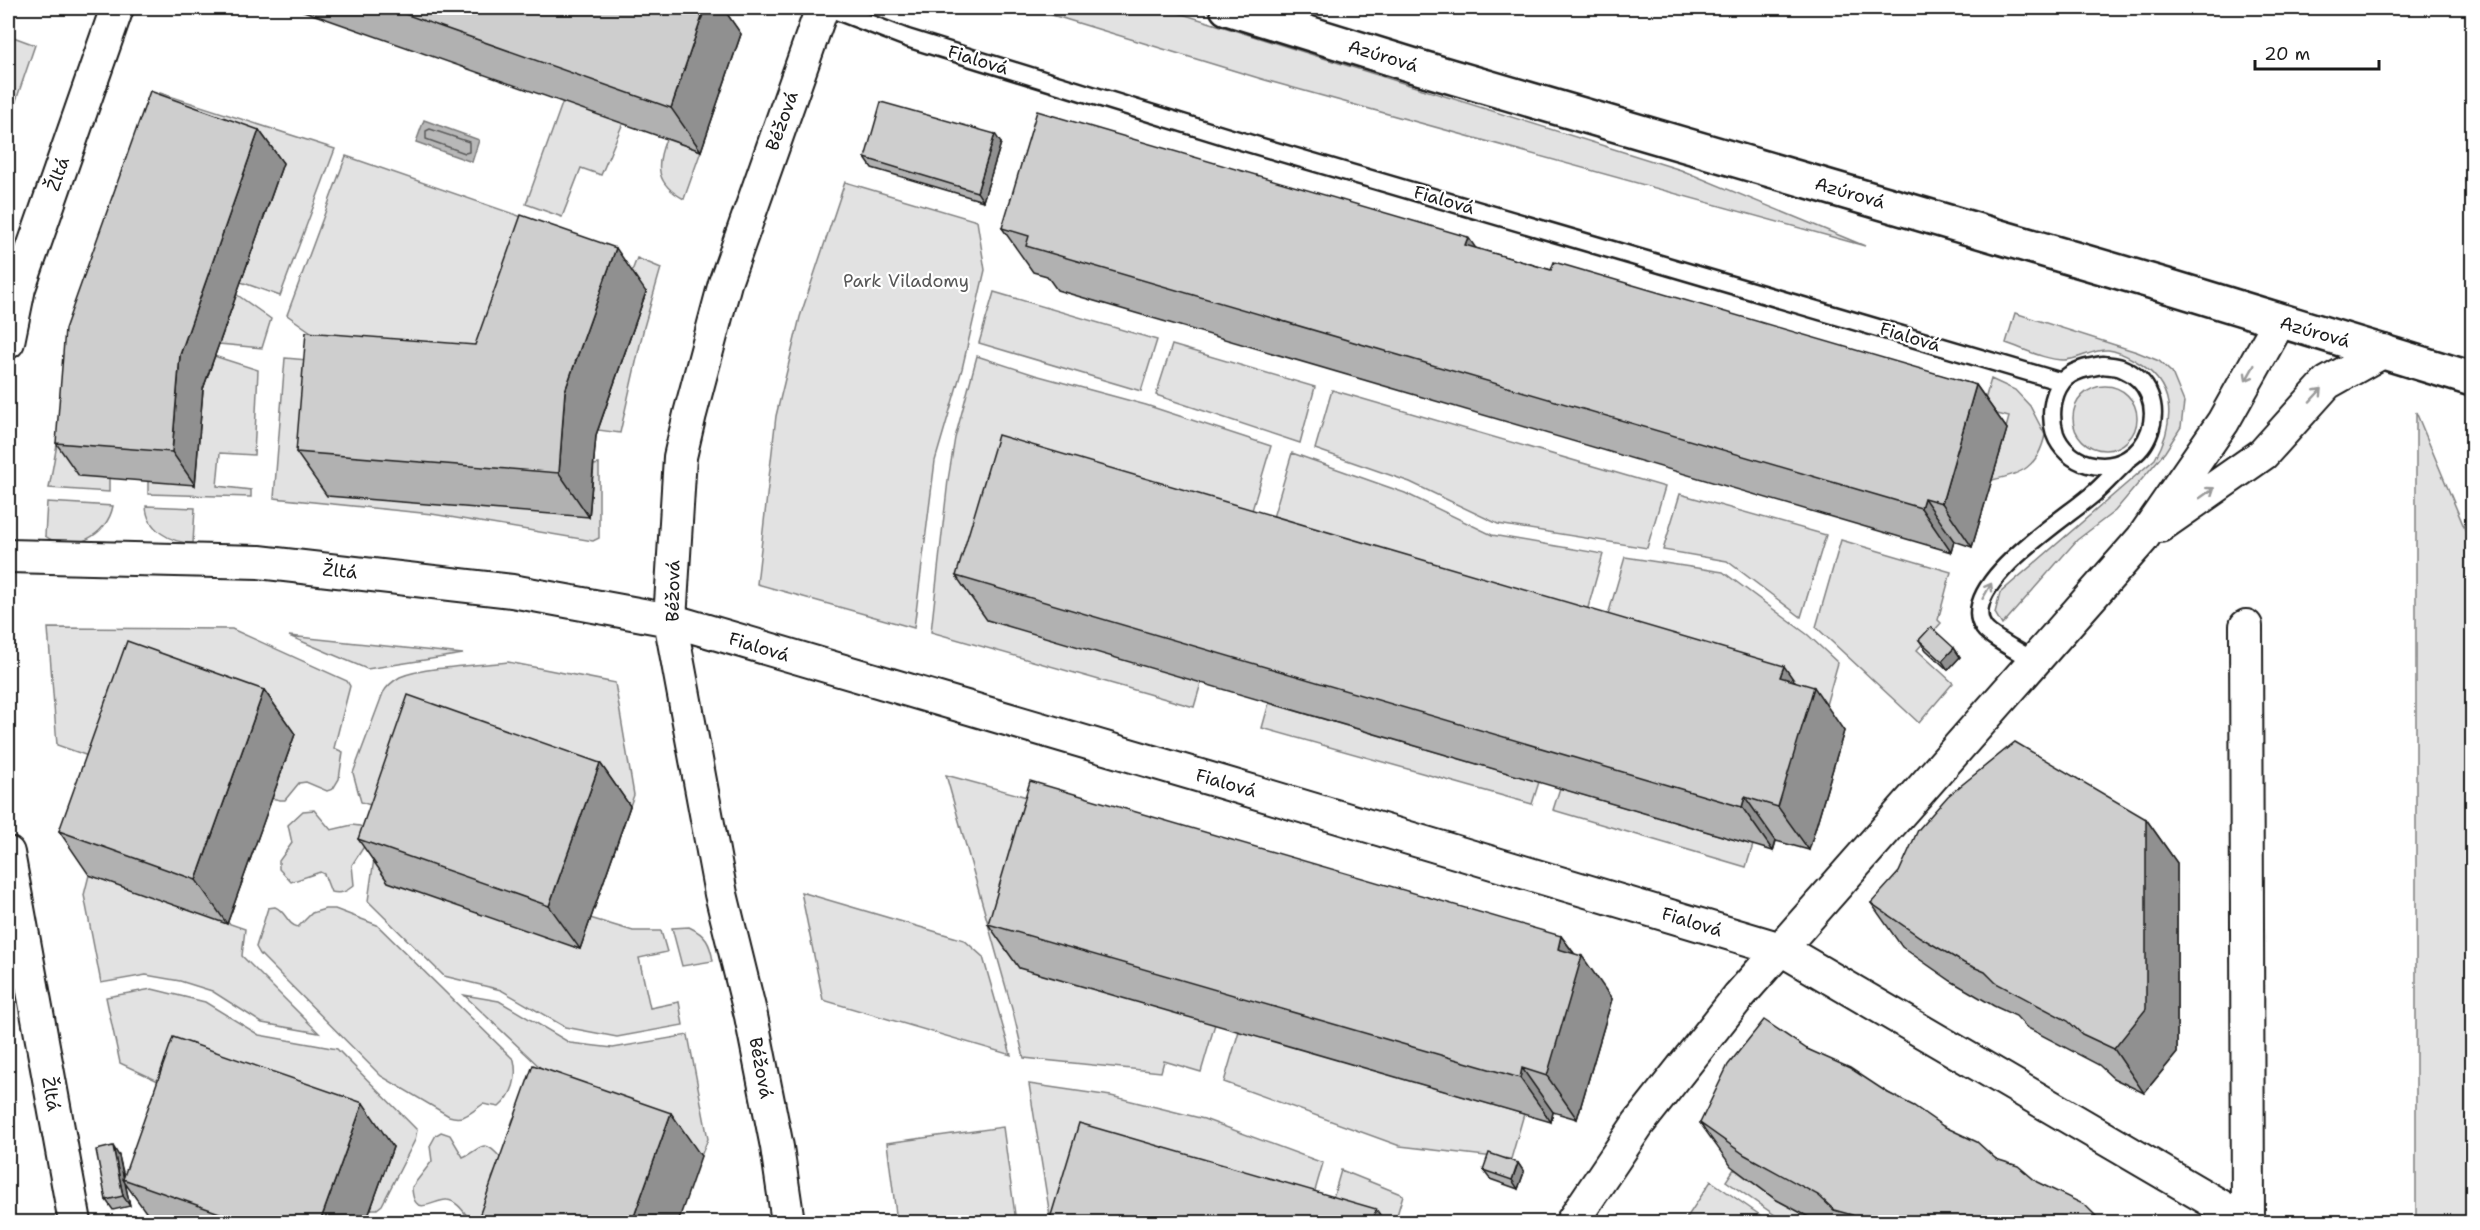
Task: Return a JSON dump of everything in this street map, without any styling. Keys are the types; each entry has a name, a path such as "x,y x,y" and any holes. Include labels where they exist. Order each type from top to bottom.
{"main road":[{"name":"Azúrová","path":"1227,8 1415,66 2162,285 2472,379"}],"street":[{"name":"Žltá","path":"8,342 18,288 116,8"},
{"name":"Béžová","path":"788,1222 777,1147 751,1016 722,894 670,620 680,457 690,414 725,282 822,8"},
{"path":"1572,1222 1638,1124 1739,996 2142,539 2223,422 2279,322"},
{"path":"2142,539 2262,454 2327,384 2384,351"},
{"name":"Žltá","path":"8,556 259,562 512,591 670,620"},
{"name":"Fialová","path":"670,620 1781,949 2248,1222"},
{"path":"2246,626 2248,1222"},
{"name":"Žltá","path":"8,853 18,967 75,1222"}],"lane":[{"name":"Fialová","path":"829,8 907,38 1209,131 2062,382"},
{"path":"2034,661 1984,629 1978,614 1983,595 1997,574 2092,495 2143,446 2151,429 2153,411 2148,393 2137,378 2121,368 2103,365 2085,368 2062,382 2052,406 2052,424 2057,440 2067,453 2081,462 2097,466 2114,465 2129,459"}],"green space":[{"path":"1029,8 1163,8 1681,170 1865,246 1265,80"},
{"path":"8,35 35,45 8,124"},
{"path":"160,93 335,149 280,296 241,282 282,163 88,295"},
{"path":"563,101 623,123 601,175 581,168 562,217 526,204"},
{"path":"666,139 701,151 684,199 668,187 660,174 660,158"},
{"path":"346,156 522,217 470,362 338,351 287,315"},
{"name":"Park Viladomy","path":"845,182 977,221 985,270 962,369 935,461 914,628 757,584 776,416 800,317"},
{"path":"637,258 661,268 644,327 620,433 598,430 646,292 627,284"},
{"path":"994,292 1157,340 1141,391 979,343"},
{"path":"236,294 271,319 262,348 219,344"},
{"path":"2015,313 2159,361 2172,373 2184,402 2181,427 2165,452 2115,511 2077,540 2002,625 1995,613 2000,593 2155,459 2162,445 2169,417 2165,392 2158,380 2148,369 2125,355 2102,350 2070,360 2057,360 2006,343"},
{"path":"1172,345 1315,387 1300,443 1156,395"},
{"path":"74,351 109,478 109,492 49,488"},
{"path":"214,356 258,370 254,455 220,453 217,486 251,490 251,497 148,494 148,481 203,389"},
{"path":"977,356 1035,375 1146,405 1271,446 1194,707 931,632 955,438"},
{"path":"285,358 478,375 589,517 594,465 599,464 599,538 593,541 432,514 274,498"},
{"path":"1991,379 2015,390 2030,406 2045,435 2033,462 2020,472 1992,480 2009,417 1982,410"},
{"path":"2105,386 2123,392 2131,400 2137,418 2131,436 2123,444 2105,450 2087,444 2079,436 2073,418 2079,400 2087,392"},
{"path":"1332,390 1665,487 1647,548 1498,524 1410,482 1315,449"},
{"path":"2416,412 2472,546 2472,1222 2416,1222"},
{"path":"1292,453 1405,493 1492,535 1603,554 1579,640 1264,548"},
{"path":"1680,494 1826,535 1801,617 1727,561 1663,550"},
{"path":"47,502 113,506 104,526 96,534 76,543 66,543 45,536"},
{"path":"146,506 195,508 193,543 177,541 162,534 151,522"},
{"path":"1841,540 1951,572 1938,620 1941,623 1917,650 1953,683 1919,723 1816,627"},
{"path":"1625,557 1723,572 1808,635 1838,663 1824,712 1599,646"},
{"path":"48,628 232,629 347,681 350,686 334,748 343,752 339,779 333,789 327,791 306,782 299,783 285,800 280,800 105,762 57,745"},
{"path":"289,636 463,654 367,669"},
{"path":"508,662 615,683 634,795 630,806 373,806 361,802 353,773 383,693 390,684 400,677 423,671"},
{"path":"1269,703 1539,782 1532,804 1262,728"},
{"path":"946,775 1049,803 1215,1024 1201,1072 1164,1061 1161,1072 1024,1058"},
{"path":"1560,788 1753,845 1746,867 1553,810"},
{"path":"314,810 331,830 352,825 360,826 367,833 365,845 352,865 354,885 344,892 331,892 324,874 320,872 291,882 279,869 279,861 292,843 288,825 303,811"},
{"path":"374,859 579,949 590,918 633,931 661,931 667,952 639,958 650,1008 679,1002 683,1025 617,1037 565,1027 501,990 444,976 368,901"},
{"path":"89,875 245,929 242,956 319,1033 262,1023 212,991 180,981 146,975 101,983 84,895"},
{"path":"801,892 964,940 983,957 1011,1055 823,1000"},
{"path":"275,907 291,924 298,927 312,913 325,909 335,909 377,925 514,1060 513,1086 504,1102 499,1107 483,1104 467,1115 449,1116 381,1076 260,954 256,947 268,908"},
{"path":"689,927 700,933 706,940 713,961 682,966 672,928"},
{"path":"152,989 205,1002 259,1035 337,1049 417,1130 415,1140 382,1205 377,1209 371,1209 196,1099 120,1063 106,997"},
{"path":"464,995 499,1001 570,1043 613,1048 688,1035 708,1139 701,1156 514,1137 510,1128 513,1119 544,1071"},
{"path":"1239,1031 1524,1114 1511,1159 1400,1146 1224,1082"},
{"path":"1029,1084 1111,1096 1204,1119 1323,1163 1306,1222 1051,1222"},
{"path":"1003,1127 1016,1222 897,1222 887,1143"},
{"path":"441,1132 450,1135 463,1157 485,1146 500,1157 492,1178 504,1222 472,1222 458,1205 447,1200 426,1206 416,1203 412,1187 432,1161 430,1146 436,1135"},
{"path":"1734,1169 1775,1199 1819,1222 1796,1222 1790,1218 1785,1222 1726,1181"},
{"path":"1341,1170 1403,1195 1395,1222 1326,1222"},
{"path":"1711,1181 1770,1222 1684,1222"}],"water":[{"path":"424,120 479,140 472,162 416,142"}],"building":[{"path":"388,8 705,8 671,108"},
{"path":"150,91 259,130 180,355 172,452 56,443 65,329"},
{"path":"881,102 995,134 977,192 865,158"},
{"path":"1037,111 1468,237 1465,245 1551,270 1554,262 1976,385 1942,503 1924,498 1921,508 1026,246 1029,236 1002,228"},
{"path":"521,215 616,248 565,391 559,473 296,452 306,332 475,345"},
{"path":"998,435 1784,666 1780,677 1814,687 1778,807 1745,797 1742,807 956,576"},
{"path":"1931,627 1954,648 1942,661 1919,640"},
{"path":"127,641 264,690 196,880 59,831"},
{"path":"408,695 600,763 549,906 358,839"},
{"path":"2015,742 2146,819 2146,1009 2114,1049 2082,1034 2068,1021 1996,983 1985,972 1964,963 1920,937 1871,903 1899,872 1918,830 1948,796"},
{"path":"1030,781 1561,936 1558,949 1582,956 1547,1076 1522,1068 1520,1078 988,924"},
{"path":"1764,1020 1807,1049 1850,1068 1943,1126 1977,1142 1996,1159 2018,1166 2037,1182 2085,1205 2101,1221 2105,1222 1863,1222 1852,1215 1834,1210 1818,1195 1745,1155 1700,1123 1728,1065"},
{"path":"173,1037 363,1103 320,1222 245,1222 123,1179"},
{"path":"533,1065 671,1113 632,1222 477,1222"},
{"path":"1079,1123 1376,1209 1372,1222 1049,1222"},
{"path":"113,1146 123,1196 106,1200 96,1150"},
{"path":"1489,1153 1518,1163 1512,1180 1483,1170"}]}
